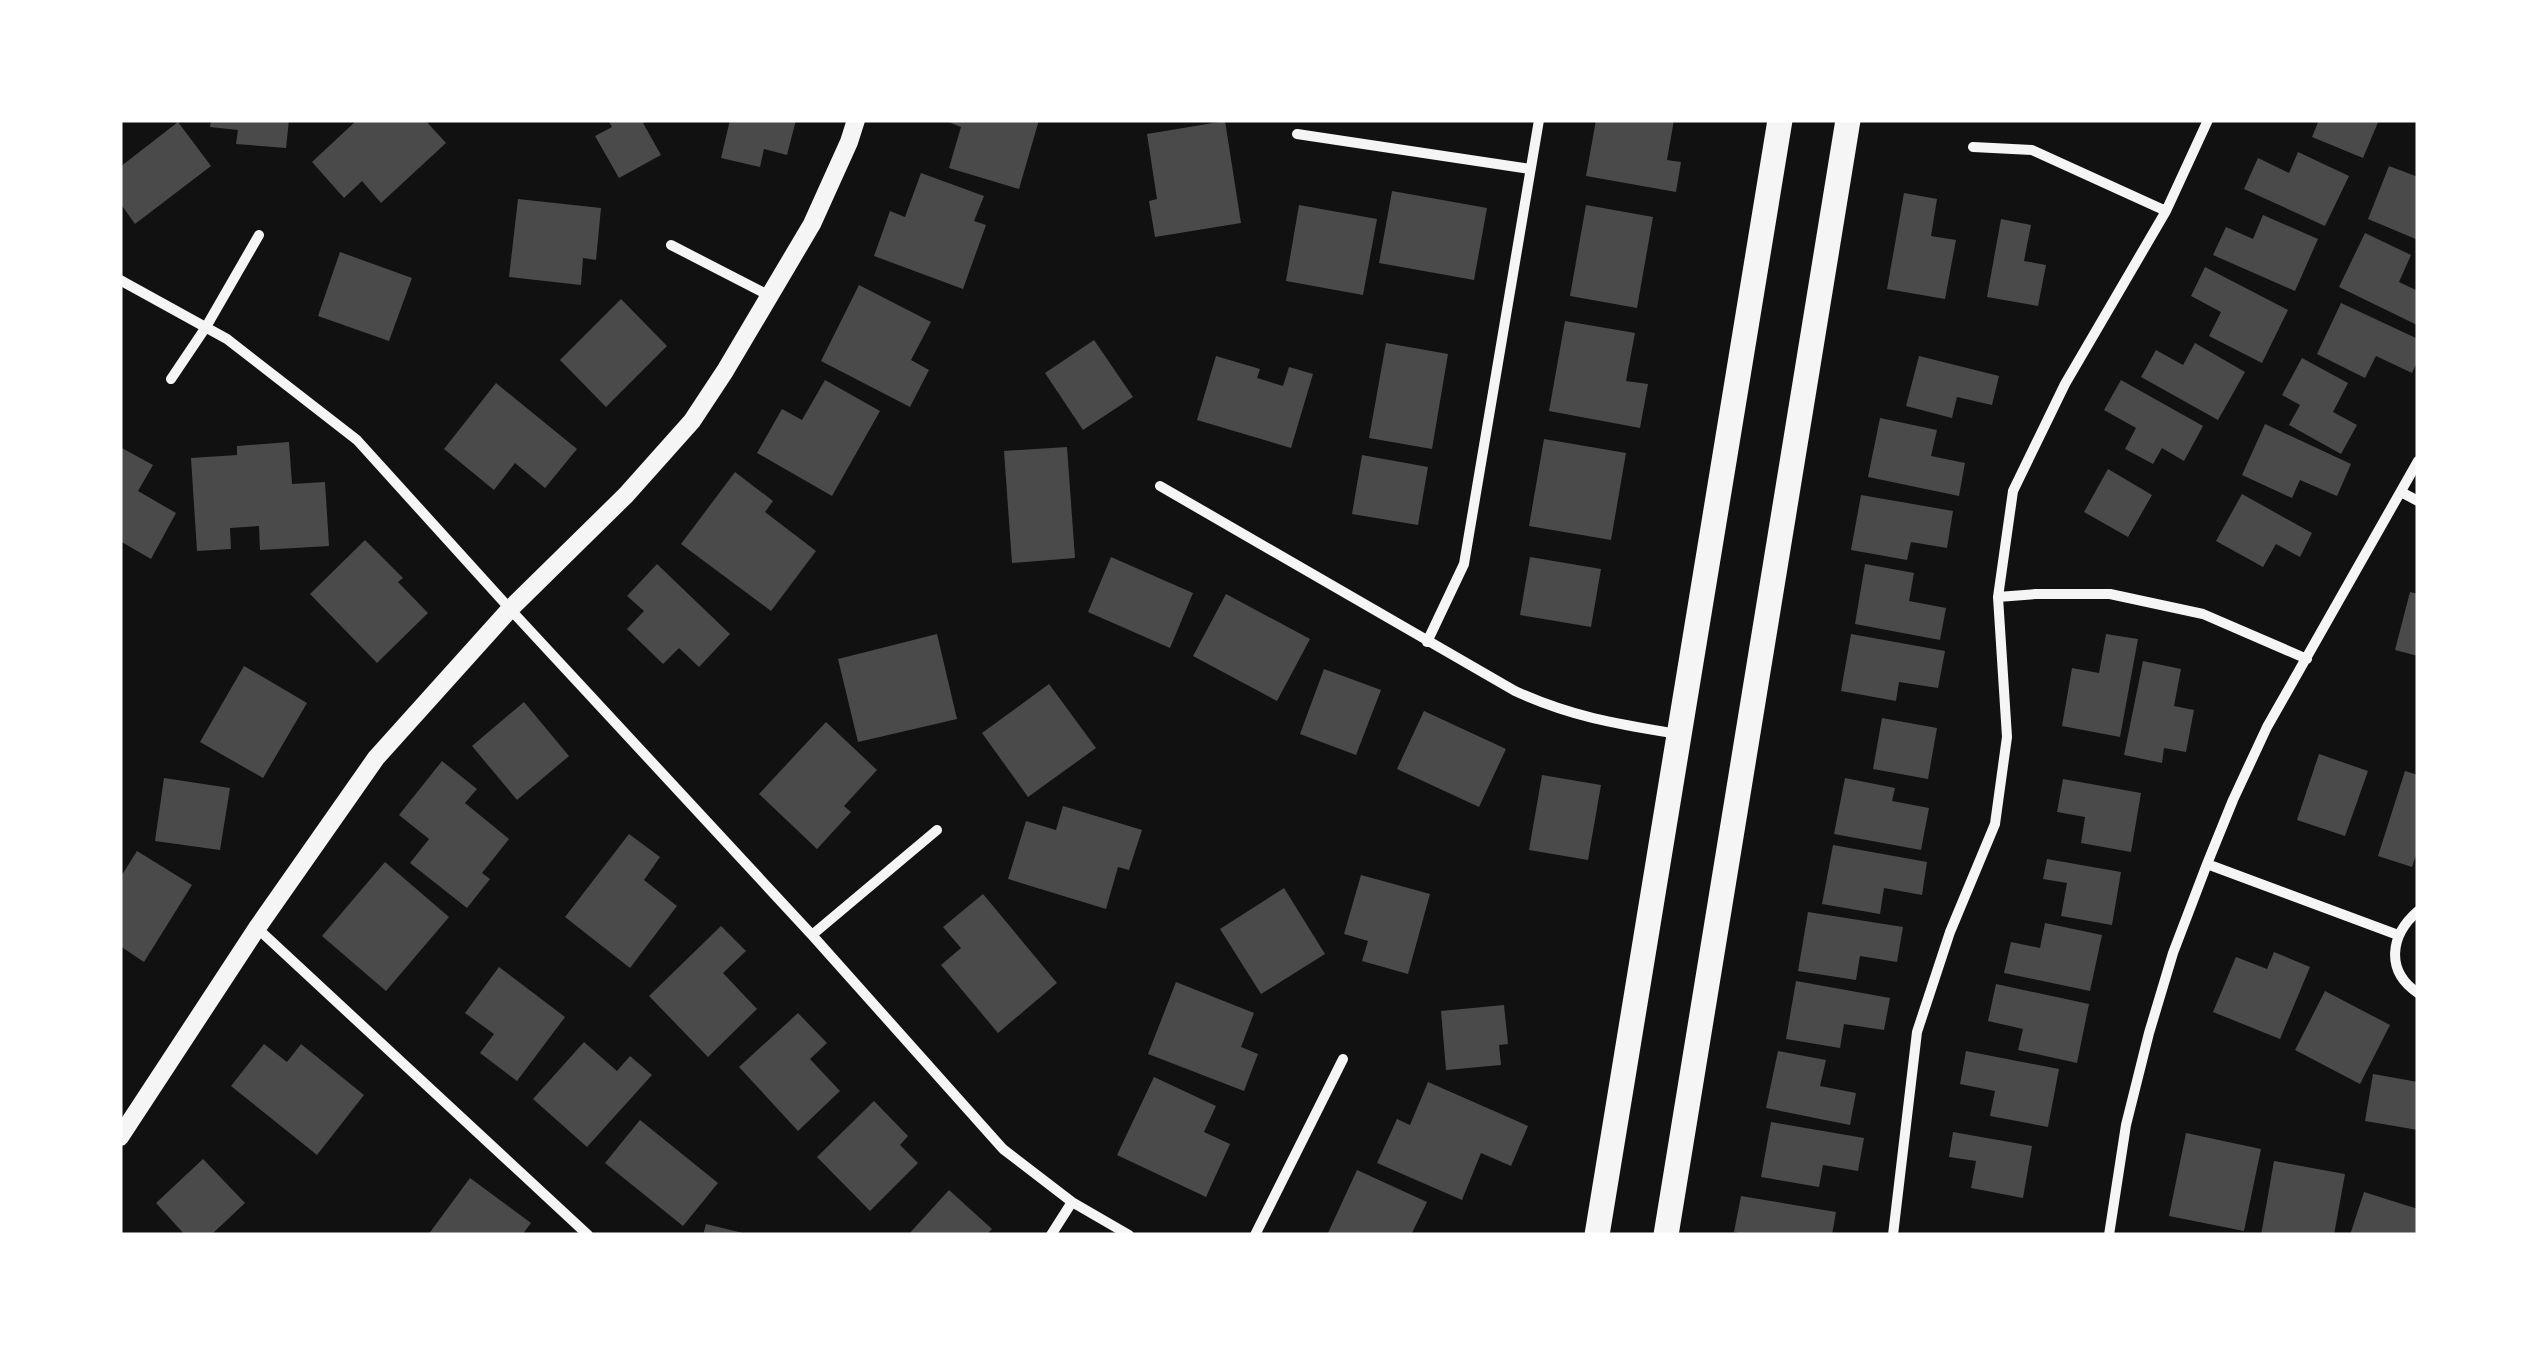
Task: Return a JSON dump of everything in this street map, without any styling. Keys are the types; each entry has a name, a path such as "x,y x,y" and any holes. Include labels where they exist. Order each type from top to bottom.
{"main road":[{"path":"1597,1235 1780,120"},
{"path":"1666,1235 1848,120"}],"street":[{"path":"120,1137 257,928 376,758 510,609 626,495 692,421 726,371 812,224 850,142 856,120"},
{"path":"1427,642 1464,564 1539,120"},
{"path":"1892,1235 1917,1032 1950,932 1995,824 2007,737 1998,597 2012,491 2065,384 2166,212 2208,120"},
{"path":"1298,134 1530,168"},
{"path":"1973,147 2032,150 2166,212"},
{"path":"172,379 258,236"},
{"path":"671,245 770,296"},
{"path":"120,280 227,339 358,440 1003,1149 1072,1202 1129,1235"},
{"path":"2110,1235 2126,1125 2149,1033 2207,864 2268,727 2418,461"},
{"path":"1160,486 1514,691 1598,721 1679,734"},
{"path":"2401,492 2418,501"},
{"path":"1998,597 2110,594 2203,614 2307,659"},
{"path":"812,935 937,830"},
{"path":"2207,864 2398,935"},
{"path":"2418,911 2398,935 2395,950 2396,965 2403,979 2418,994"},
{"path":"257,928 588,1235"},
{"path":"1255,1235 1343,1059"},
{"path":"1051,1235 1072,1202"}],"building":[{"path":"211,120 289,120 286,148 236,144 238,130 210,127"},
{"path":"357,120 425,120 446,143 381,203 362,181 344,198 312,162"},
{"path":"608,120 649,120 643,123 661,155 619,178 595,136 612,127"},
{"path":"730,120 796,120 787,155 764,149 760,167 721,158"},
{"path":"943,120 1039,120 1019,189 949,168 961,127"},
{"path":"1596,120 1674,120 1667,160 1681,162 1676,192 1586,176"},
{"path":"2319,120 2379,120 2363,158 2312,137"},
{"path":"1225,121 1241,223 1155,237 1149,201 1157,199 1147,134"},
{"path":"178,122 211,166 135,224 120,203 120,167"},
{"path":"2298,152 2349,176 2325,226 2244,189 2258,158 2289,173"},
{"path":"2389,166 2418,177 2418,240 2368,219"},
{"path":"921,173 984,196 974,221 986,225 963,289 874,256 890,211 905,217"},
{"path":"1392,191 1487,208 1474,280 1379,263"},
{"path":"1904,193 1937,199 1931,236 1956,240 1945,299 1887,289"},
{"path":"518,199 601,208 596,260 583,258 581,285 509,277"},
{"path":"1299,205 1377,219 1363,295 1286,281"},
{"path":"1586,205 1653,217 1637,308 1570,296"},
{"path":"2263,215 2318,239 2295,291 2213,255 2226,227 2253,239"},
{"path":"2001,219 2031,225 2024,261 2046,265 2038,306 1987,297"},
{"path":"2365,233 2411,255 2399,282 2418,291 2417,325 2339,287"},
{"path":"340,252 412,278 389,341 318,316"},
{"path":"2205,267 2288,310 2262,363 2209,336 2221,312 2191,296"},
{"path":"859,285 931,322 911,360 929,370 910,407 821,361"},
{"path":"621,299 667,346 606,407 560,360"},
{"path":"2341,303 2418,339 2418,360 2412,373 2376,356 2365,378 2317,354"},
{"path":"1565,321 1635,333 1626,381 1648,384 1640,428 1549,411"},
{"path":"1094,340 1133,397 1083,430 1045,373"},
{"path":"1386,343 1448,354 1432,449 1369,438"},
{"path":"2195,343 2245,372 2218,420 2141,377 2156,350 2183,365"},
{"path":"1216,356 1260,369 1257,378 1283,386 1289,367 1313,374 1291,448 1197,420"},
{"path":"1919,356 1999,376 1992,405 1957,397 1952,418 1906,406"},
{"path":"2302,358 2348,383 2333,412 2357,425 2341,454 2289,425 2300,405 2282,395"},
{"path":"825,380 880,411 832,496 757,453 782,409 802,420"},
{"path":"2121,380 2203,426 2184,461 2162,448 2153,464 2125,449 2136,428 2104,410"},
{"path":"496,383 577,449 545,488 515,463 494,490 444,449"},
{"path":"1880,418 1937,430 1931,456 1965,463 1959,496 1868,477"},
{"path":"2265,424 2351,464 2337,496 2300,480 2292,498 2242,475"},
{"path":"1544,439 1626,453 1611,540 1529,526"},
{"path":"289,442 292,484 325,482 329,546 260,550 259,526 230,528 231,549 197,551 191,458 237,455 237,446"},
{"path":"120,447 153,465 138,491 176,513 151,559 120,541"},
{"path":"1067,447 1075,558 1012,563 1004,451"},
{"path":"1362,455 1428,467 1418,525 1352,514"},
{"path":"2108,469 2152,495 2128,537 2084,512"},
{"path":"735,472 773,501 765,512 816,551 771,611 681,544"},
{"path":"2242,494 2312,533 2300,557 2276,544 2263,567 2216,541"},
{"path":"1861,495 1953,511 1947,548 1911,542 1907,560 1851,550"},
{"path":"365,540 403,578 398,582 428,613 377,663 310,594"},
{"path":"1111,557 1193,593 1170,648 1088,612"},
{"path":"1530,557 1601,569 1591,627 1520,615"},
{"path":"657,564 730,634 699,667 679,648 663,664 627,629 644,611 627,596"},
{"path":"1865,564 1914,573 1909,601 1946,608 1940,640 1855,624"},
{"path":"2410,592 2418,594 2418,656 2395,650"},
{"path":"1226,594 1310,639 1277,701 1193,656"},
{"path":"937,634 957,719 858,742 838,659"},
{"path":"1851,634 1945,651 1938,688 1899,682 1896,701 1841,691"},
{"path":"2106,634 2138,639 2120,737 2062,726 2072,668 2099,673"},
{"path":"2143,661 2181,669 2174,706 2194,710 2186,752 2164,748 2162,763 2124,755"},
{"path":"244,666 307,703 263,778 200,742"},
{"path":"1324,669 1381,690 1356,755 1300,734"},
{"path":"1049,684 1096,748 1028,797 982,733"},
{"path":"524,702 569,756 517,800 472,746"},
{"path":"1424,711 1506,749 1479,807 1397,769"},
{"path":"1882,718 1937,728 1928,779 1873,769"},
{"path":"826,722 877,770 844,806 851,812 817,849 759,794"},
{"path":"2319,754 2368,771 2345,836 2297,820"},
{"path":"442,761 477,789 465,803 509,839 482,873 490,879 467,908 410,863 429,839 399,815"},
{"path":"2405,771 2418,775 2418,849 2412,867 2378,856"},
{"path":"1542,775 1601,785 1588,860 1529,850"},
{"path":"164,778 230,788 220,850 155,841"},
{"path":"1845,778 1895,788 1892,801 1929,808 1921,850 1834,834"},
{"path":"2063,779 2141,793 2131,852 2081,843 2085,817 2057,812"},
{"path":"1063,806 1142,830 1129,870 1118,867 1106,909 1008,879 1026,821 1056,830"},
{"path":"629,834 660,857 644,880 677,906 630,968 565,917"},
{"path":"1833,845 1927,862 1922,895 1884,888 1880,914 1822,904"},
{"path":"137,851 192,885 144,962 120,946 120,878"},
{"path":"2047,859 2121,872 2112,925 2061,916 2067,883 2043,879"},
{"path":"385,862 449,917 386,991 322,936"},
{"path":"1361,875 1430,894 1408,974 1362,961 1368,941 1344,934"},
{"path":"1284,888 1325,954 1261,994 1220,929"},
{"path":"983,894 1057,983 998,1033 941,965 961,948 943,927"},
{"path":"1808,912 1903,927 1897,962 1860,956 1856,980 1798,971"},
{"path":"2045,923 2102,935 2090,991 2004,973 2011,942 2040,948"},
{"path":"721,926 746,951 723,973 757,1009 708,1057 649,996"},
{"path":"2274,952 2310,967 2280,1039 2213,1012 2236,957 2267,969"},
{"path":"499,967 565,1017 517,1081 480,1053 494,1034 465,1013"},
{"path":"1796,981 1890,998 1884,1030 1844,1024 1840,1048 1786,1039"},
{"path":"1176,982 1254,1013 1241,1047 1258,1054 1244,1091 1148,1054"},
{"path":"1996,984 2089,1004 2077,1063 2018,1050 2023,1029 1988,1021"},
{"path":"2325,991 2390,1025 2360,1084 2295,1050"},
{"path":"1504,1005 1508,1044 1499,1045 1501,1065 1446,1070 1441,1011"},
{"path":"798,1013 827,1043 810,1059 840,1091 798,1131 739,1067"},
{"path":"584,1042 617,1071 630,1056 652,1075 587,1147 533,1099"},
{"path":"264,1044 287,1062 301,1044 364,1095 317,1155 231,1086"},
{"path":"1778,1051 1826,1060 1820,1086 1856,1093 1850,1125 1766,1108"},
{"path":"1966,1051 2059,1069 2048,1127 1990,1116 1995,1091 1960,1084"},
{"path":"2373,1074 2418,1082 2418,1130 2365,1121"},
{"path":"1154,1077 1216,1106 1204,1132 1230,1144 1206,1197 1117,1155"},
{"path":"1428,1082 1528,1126 1511,1166 1481,1153 1462,1200 1377,1163 1397,1119 1410,1125"},
{"path":"874,1101 908,1136 900,1145 918,1163 870,1211 817,1157"},
{"path":"640,1120 718,1183 683,1226 605,1163"},
{"path":"1771,1122 1864,1138 1858,1171 1823,1165 1819,1187 1761,1177"},
{"path":"1953,1132 2032,1146 2023,1198 1971,1188 1976,1161 1949,1157"},
{"path":"2186,1133 2261,1149 2244,1231 2169,1216"},
{"path":"203,1159 245,1203 211,1235 185,1235 156,1203"},
{"path":"2274,1161 2345,1174 2334,1235 2261,1235"},
{"path":"1357,1170 1427,1202 1411,1235 1327,1235"},
{"path":"470,1178 531,1223 522,1235 428,1235"},
{"path":"949,1190 992,1229 986,1235 908,1235"},
{"path":"2364,1192 2418,1209 2418,1235 2350,1235"},
{"path":"1741,1196 1836,1212 1832,1235 1734,1232"},
{"path":"706,1224 747,1234 747,1235 703,1235"}]}
